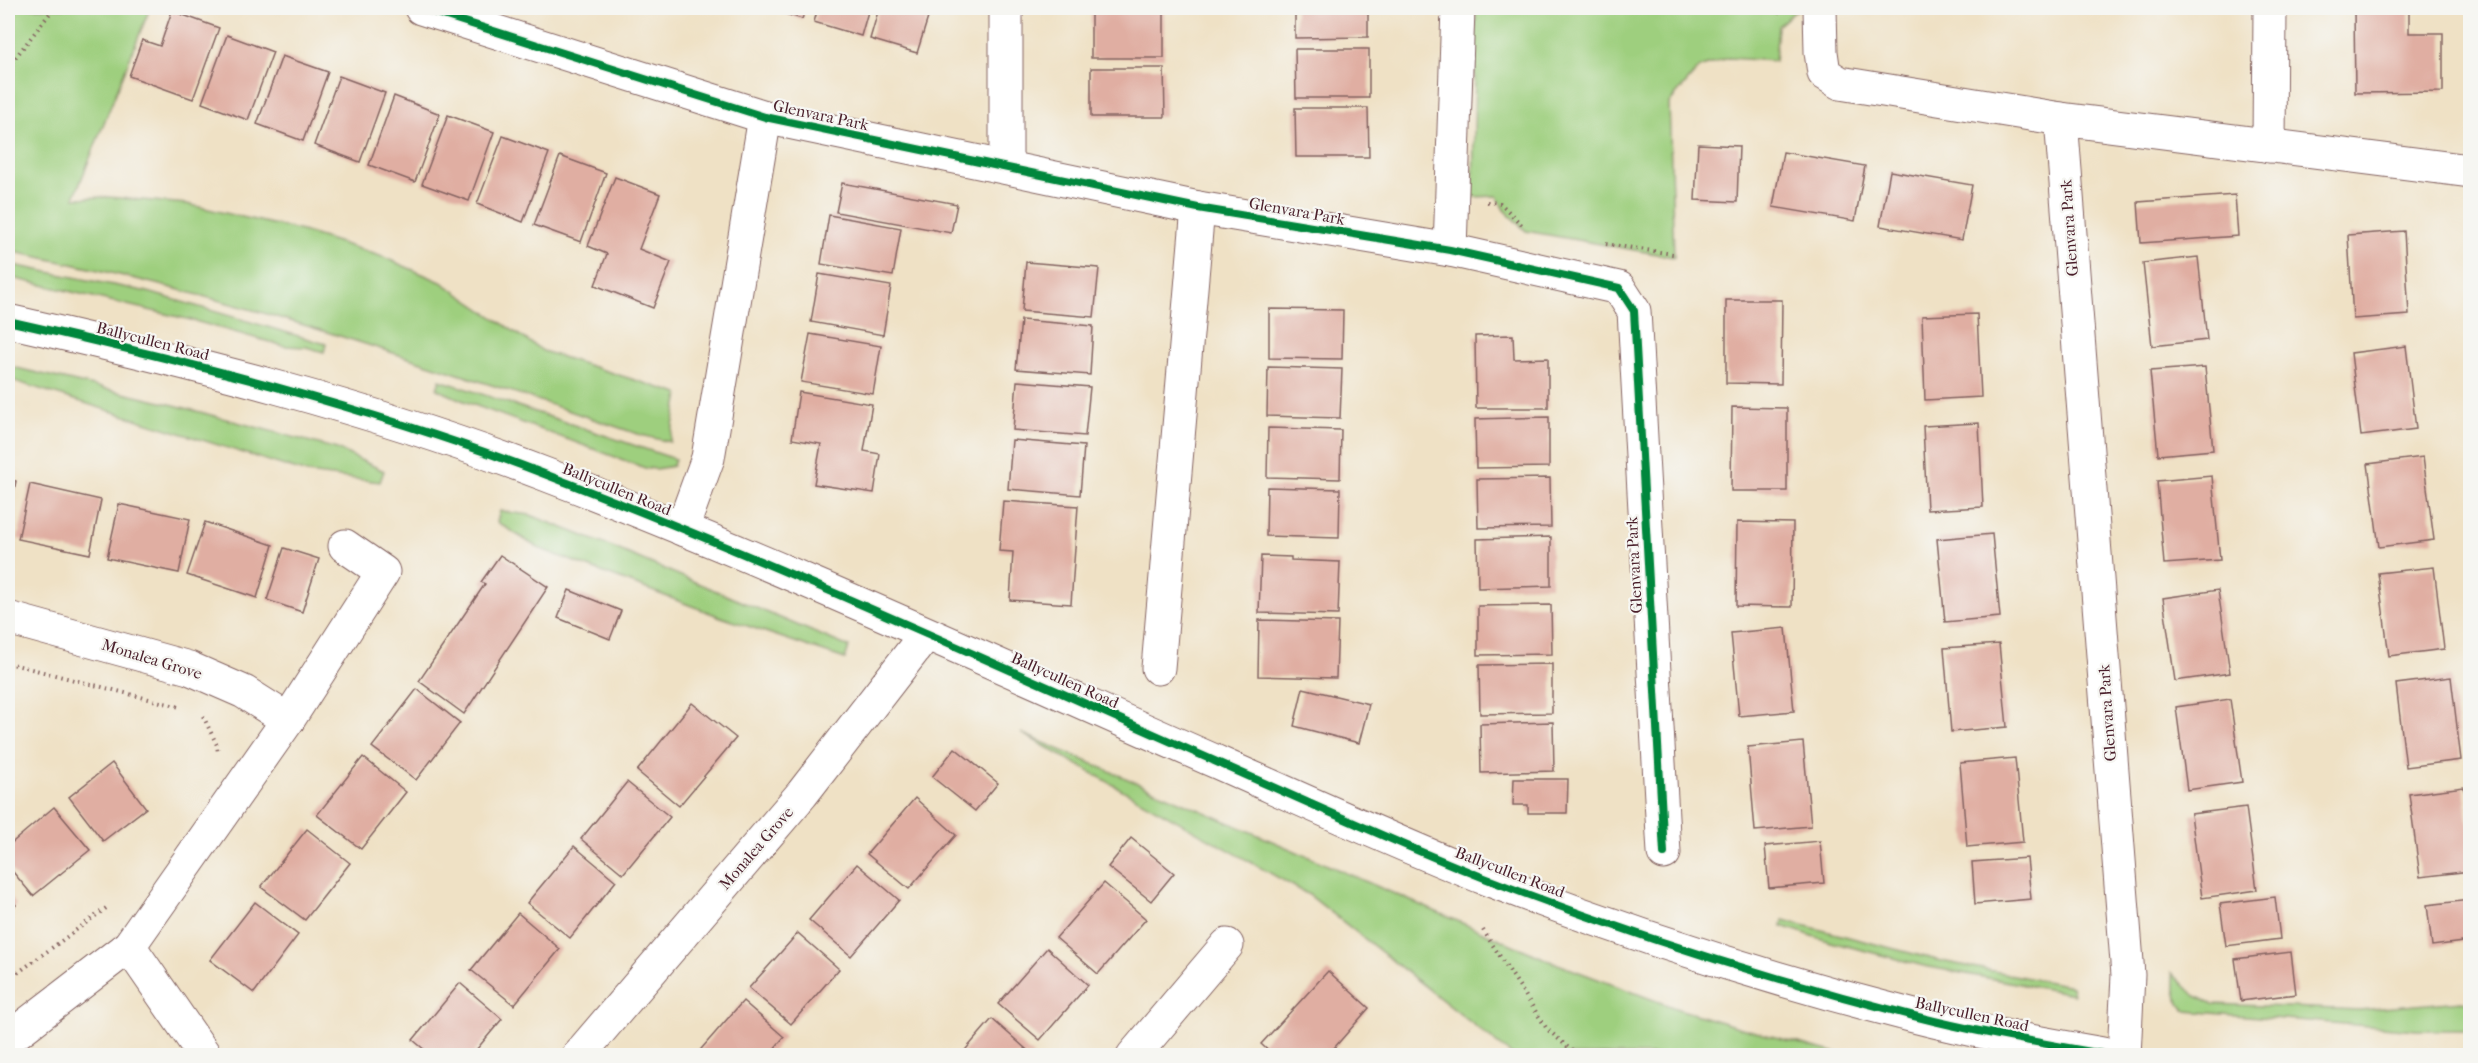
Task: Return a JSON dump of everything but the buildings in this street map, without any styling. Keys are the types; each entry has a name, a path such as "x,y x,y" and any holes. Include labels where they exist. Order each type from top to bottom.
{"street":[{"name":"Glenvara Park","path":"421,8 765,117 1198,207 1450,250 1619,288 1634,311 1664,853"},
{"path":"1006,8 1006,168"},
{"path":"1450,250 1458,8"},
{"path":"1820,8 1824,73 1840,83 2061,118 2470,171"},
{"path":"2269,146 2270,8"},
{"name":"Glenvara Park","path":"682,529 708,458 765,117"},
{"name":"Glenvara Park","path":"2061,118 2127,975 2124,1056"},
{"path":"1158,668 1198,207"},
{"name":"Ballycullen Road","path":"8,321 134,350 353,410 544,474 682,529 1485,878 1612,924 1741,968 1920,1018 2113,1056"},
{"path":"8,1040 129,946 288,720 383,572 345,546"},
{"name":"Monalea Grove","path":"8,618 189,668 244,692 288,720"},
{"name":"Monalea Grove","path":"578,1056 802,794 926,634"},
{"path":"1133,1056 1227,945"},
{"path":"129,946 205,1056"}],"path":[{"path":"8,67 54,8"},
{"path":"1482,201 1500,203 1529,232"},
{"path":"1596,243 1673,254"},
{"path":"8,663 190,710"},
{"path":"201,713 217,745 218,763"},
{"path":"8,980 110,906"},
{"path":"1483,930 1547,1029 1578,1056"}],"green space":[{"path":"8,8 150,8 74,198 108,197 187,204 302,231 383,257 441,282 543,351 679,394 670,442 641,435 406,357 249,309 169,287 8,251"},
{"path":"1476,8 1799,8 1778,26 1775,61 1728,58 1699,68 1669,103 1674,257 1526,231 1504,210 1497,196 1473,197"},
{"path":"8,264 148,292 326,344 324,352 306,347 284,346 191,320 8,277"},
{"path":"8,366 174,405 337,449 384,471 380,482 307,473 8,379"},
{"path":"440,380 675,459 673,466 645,468 466,402 437,389"},
{"path":"500,511 530,515 849,647 845,659 721,617 538,548 497,522"},
{"path":"1021,733 1555,963 1678,1009 1844,1055 1512,1055 1309,895"},
{"path":"1783,920 1941,961 2071,986 2073,994 1924,966 1831,942 1782,926"},
{"path":"2172,973 2194,995 2213,1004 2359,1010 2462,1001 2470,1003 2470,1030 2417,1030 2186,1011 2179,1003"}],"cycle path":[{"path":"421,8 765,117 1198,208 1450,250 1619,288 1634,311 1664,853"},
{"path":"8,321 280,388 415,428 547,475 801,579 1419,851 1592,918 1752,971 1860,1002 1964,1028 2113,1056"}]}
